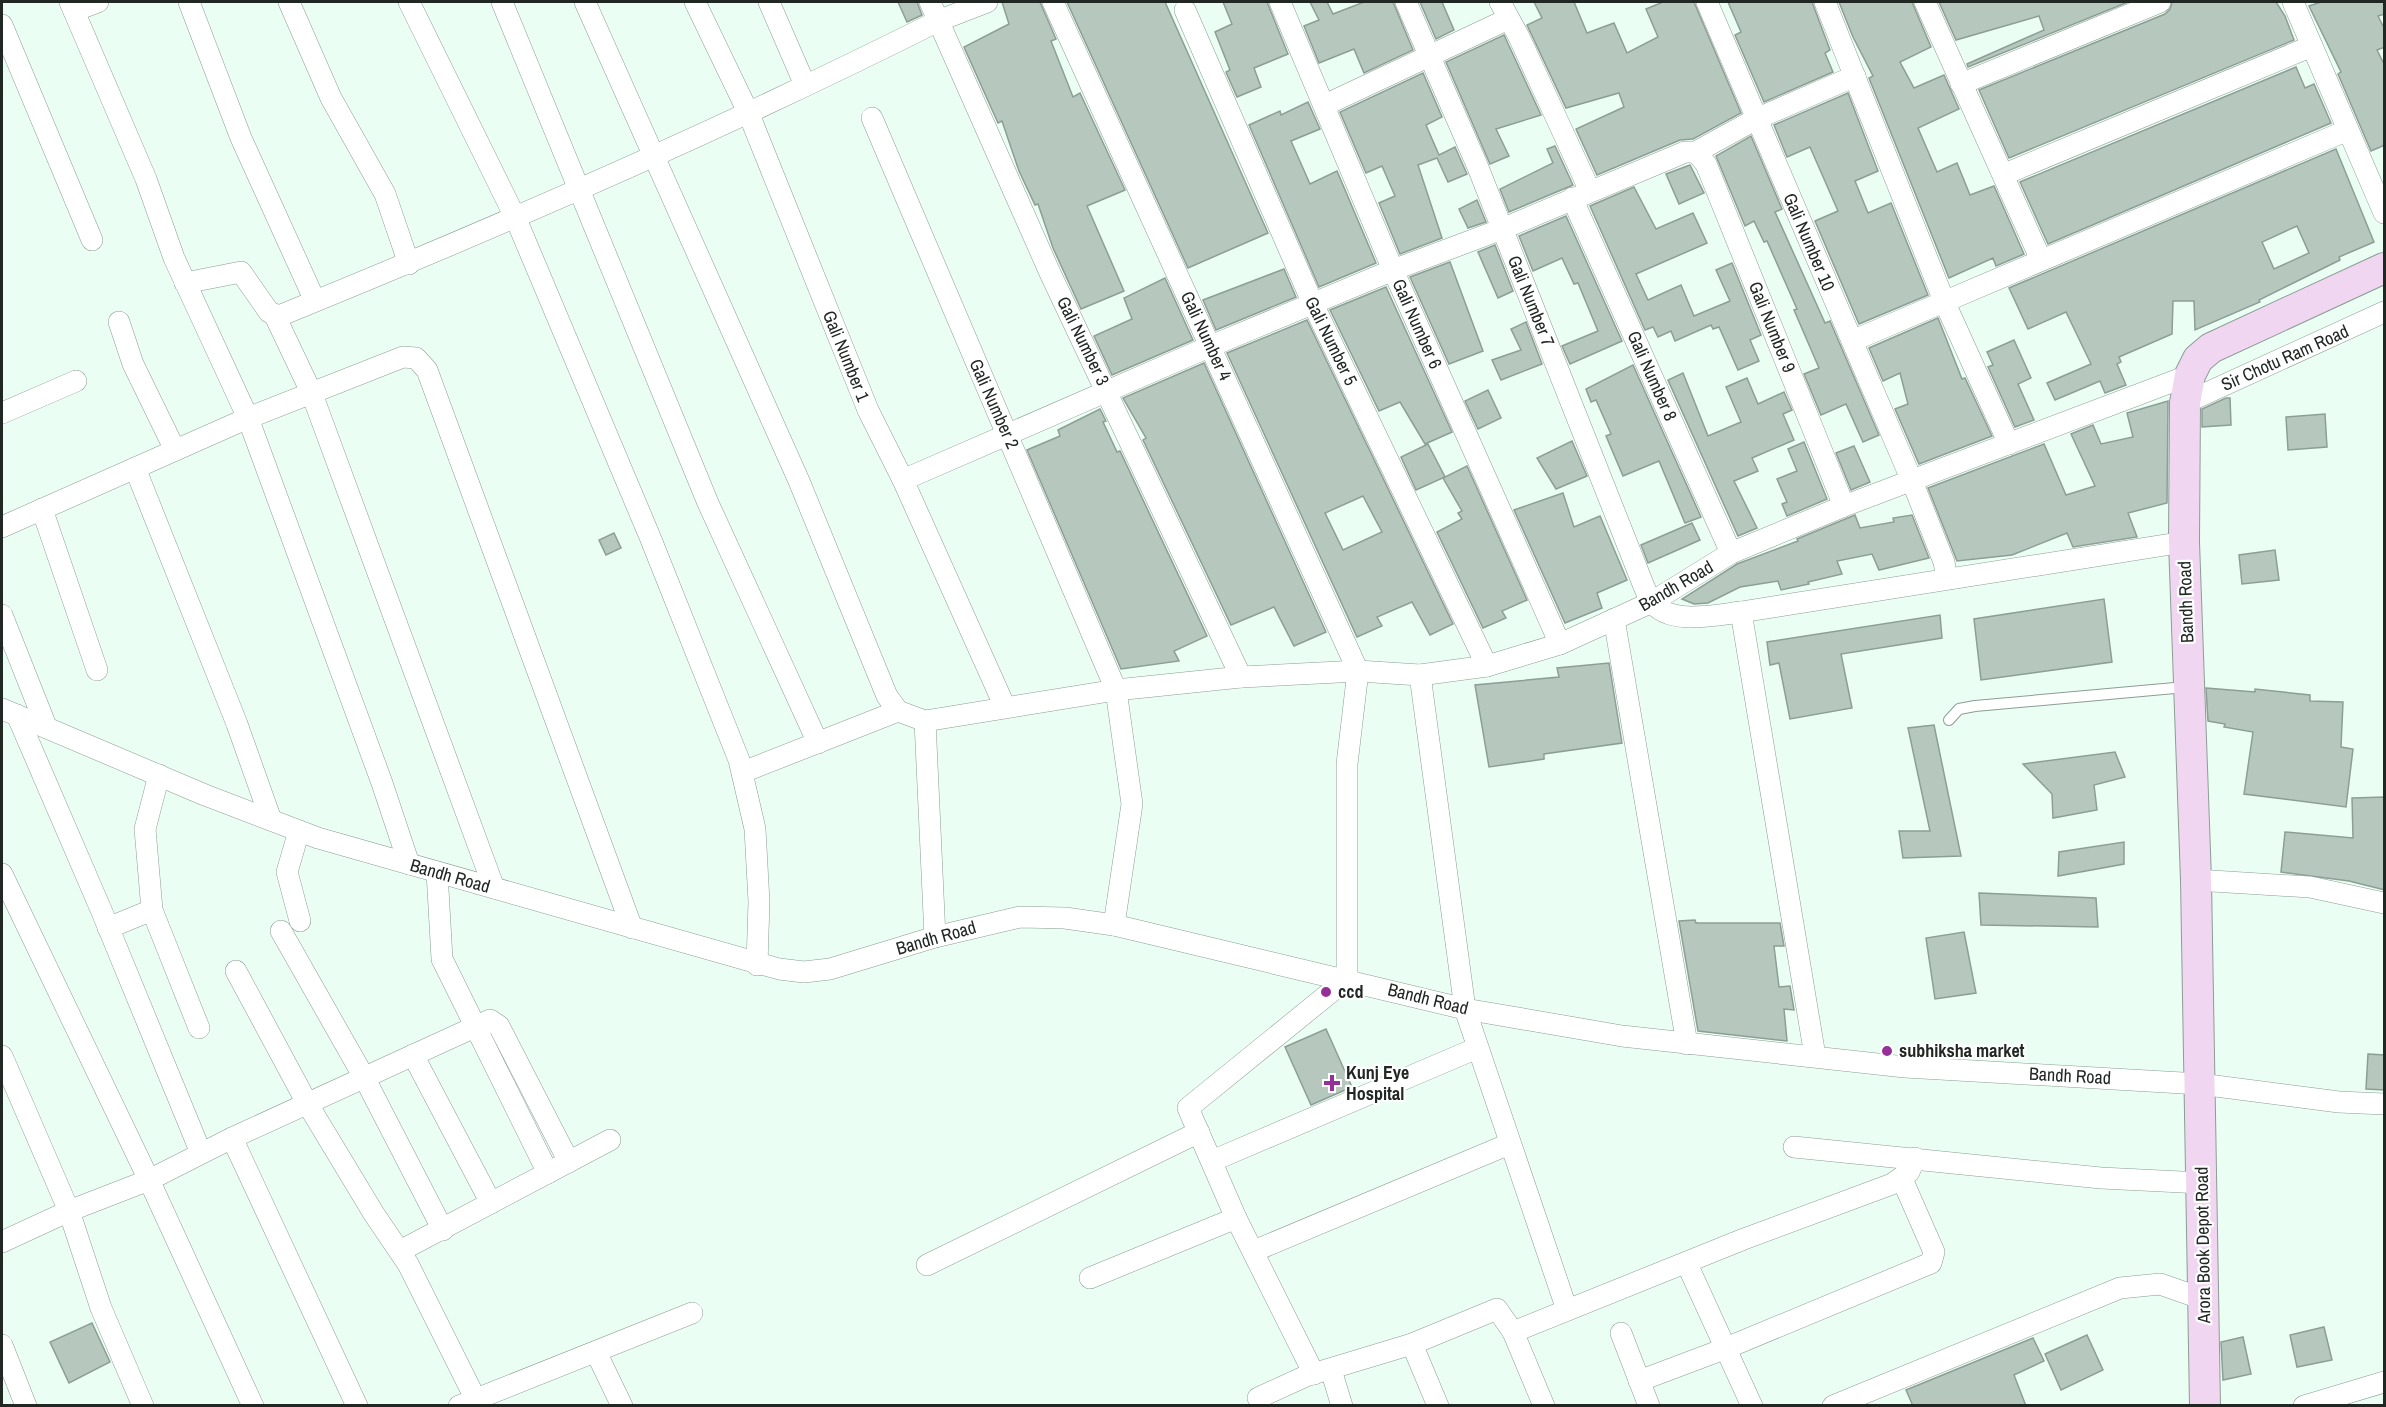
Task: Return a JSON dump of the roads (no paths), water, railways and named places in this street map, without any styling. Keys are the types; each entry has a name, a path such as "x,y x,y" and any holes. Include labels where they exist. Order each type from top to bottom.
{"street":[{"path":"98,2 72,6 146,179 185,283 248,418 382,783 409,864"},
{"path":"189,2 241,138 315,301"},
{"path":"289,2 331,98 385,194 410,264"},
{"path":"408,2 516,219 650,537 743,772 757,857 757,965"},
{"path":"502,2 708,503 818,743"},
{"path":"585,2 799,480 887,696 898,711 925,721 935,937"},
{"name":"Gali Number 1","path":"694,2 748,112 868,410 903,480 1005,707"},
{"path":"769,2 805,85"},
{"name":"Gali Number 3","path":"930,2 1050,273 1241,677"},
{"path":"275,316 410,264 655,158 938,21 987,2"},
{"name":"Gali Number 4","path":"1053,2 1358,671"},
{"name":"Gali Number 6","path":"1280,2 1393,270 1560,644"},
{"name":"Gali Number 7","path":"1406,2 1502,229 1652,602"},
{"name":"Gali Number 10","path":"1707,2 1912,481 1944,562 1947,579"},
{"path":"1825,2 1944,301 2009,444"},
{"path":"1925,2 1961,84 2005,174 2041,260"},
{"path":"1961,84 2160,2"},
{"path":"2296,3 2348,130 2379,182 2385,213"},
{"name":"Gali Number 5","path":"1185,10 1313,304 1487,666"},
{"path":"1325,105 1430,55 1504,10"},
{"name":"Gali Number 8","path":"1504,10 1519,37 1581,195 1731,553"},
{"path":"2,25 92,240"},
{"path":"2005,174 2312,46"},
{"path":"903,480 1108,393 1211,346 1393,270 1502,229 1684,152 1696,152 1756,119 1855,76"},
{"name":"Gali Number 2","path":"872,118 1116,690 1132,804 1114,925"},
{"path":"1852,341 2348,130"},
{"name":"Gali Number 9","path":"1696,152 1706,164 1844,506"},
{"path":"2187,389 2198,359 2211,348 2385,268"},
{"path":"185,283 241,272 275,316 312,394 494,888"},
{"name":"Sir Chotu Ram Road","path":"2187,389 2385,312"},
{"path":"119,322 134,364 175,450"},
{"path":"2,527 248,418 403,357 416,358 427,370 632,928"},
{"path":"2,413 76,381"},
{"name":"Bandh Road","path":"9,712 299,831 757,965 818,972 935,937 1008,918 1034,915 1114,925 1465,1009 1622,1036 1905,1067 2200,1084 2196,880 2184,542 2187,389 2009,444 1844,506 1731,553 1652,602 1560,644 1487,666 1420,675 1358,671 1241,677 1116,690 925,721"},
{"path":"135,468 237,724 271,820"},
{"path":"42,509 98,670"},
{"path":"1652,602 1675,615 1741,612 2184,542"},
{"path":"1741,612 1815,1056"},
{"path":"2,615 46,726"},
{"path":"1614,619 1687,1044"},
{"path":"1342,1406 1236,1218 1189,1106 1347,979 1347,764 1358,671"},
{"path":"1420,675 1465,1009 1567,1310"},
{"path":"743,772 898,711"},
{"path":"9,712 108,928 201,1153"},
{"path":"159,775 145,829 152,910 199,1028"},
{"path":"299,831 287,872 300,921"},
{"path":"437,872 442,959 473,1027 548,1173"},
{"path":"2,874 149,1180 253,1406"},
{"path":"2196,880 2310,888 2385,903"},
{"path":"108,928 152,910"},
{"path":"281,932 365,1078 442,1230"},
{"path":"236,971 307,1103 374,1214 400,1251 471,1403 692,1313"},
{"path":"2,1242 69,1211 149,1180 232,1138 490,1020 499,1026 569,1162"},
{"path":"1212,1161 1477,1048"},
{"path":"413,1055 491,1203"},
{"path":"2,1056 69,1211 101,1308 143,1406"},
{"path":"2200,1084 2339,1102 2385,1104"},
{"name":"Arora Book Depot Road","path":"2200,1084 2205,1406"},
{"path":"927,1265 1199,1132"},
{"path":"232,1138 357,1406"},
{"path":"400,1251 610,1140"},
{"path":"1254,1251 1509,1144"},
{"path":"1794,1147 2101,1178 2202,1183"},
{"path":"1513,1332 1687,1264 1744,1239 1902,1179 1909,1172 1915,1158"},
{"path":"1639,1381 1724,1349 1931,1263 1934,1252 1902,1179"},
{"path":"1090,1278 1236,1218"},
{"path":"1687,1264 1752,1406"},
{"path":"1833,1406 2120,1288 2160,1284 2202,1299"},
{"path":"1258,1398 1322,1372 1412,1344 1494,1310 1502,1313 1513,1332 1544,1406"},
{"path":"1621,1333 1649,1406"},
{"path":"1412,1344 1438,1406"},
{"path":"2,1345 26,1406"},
{"path":"596,1352 622,1406"},
{"path":"2304,1406 2385,1382"}],"lane":[{"path":"1949,720 1959,709 1975,706 2189,687"}],"place":[{"name":"ccd","path":"1326,992"},
{"name":"subhiksha market","path":"1887,1051"},
{"name":"Kunj Eye Hospital","path":"1332,1083"}]}
